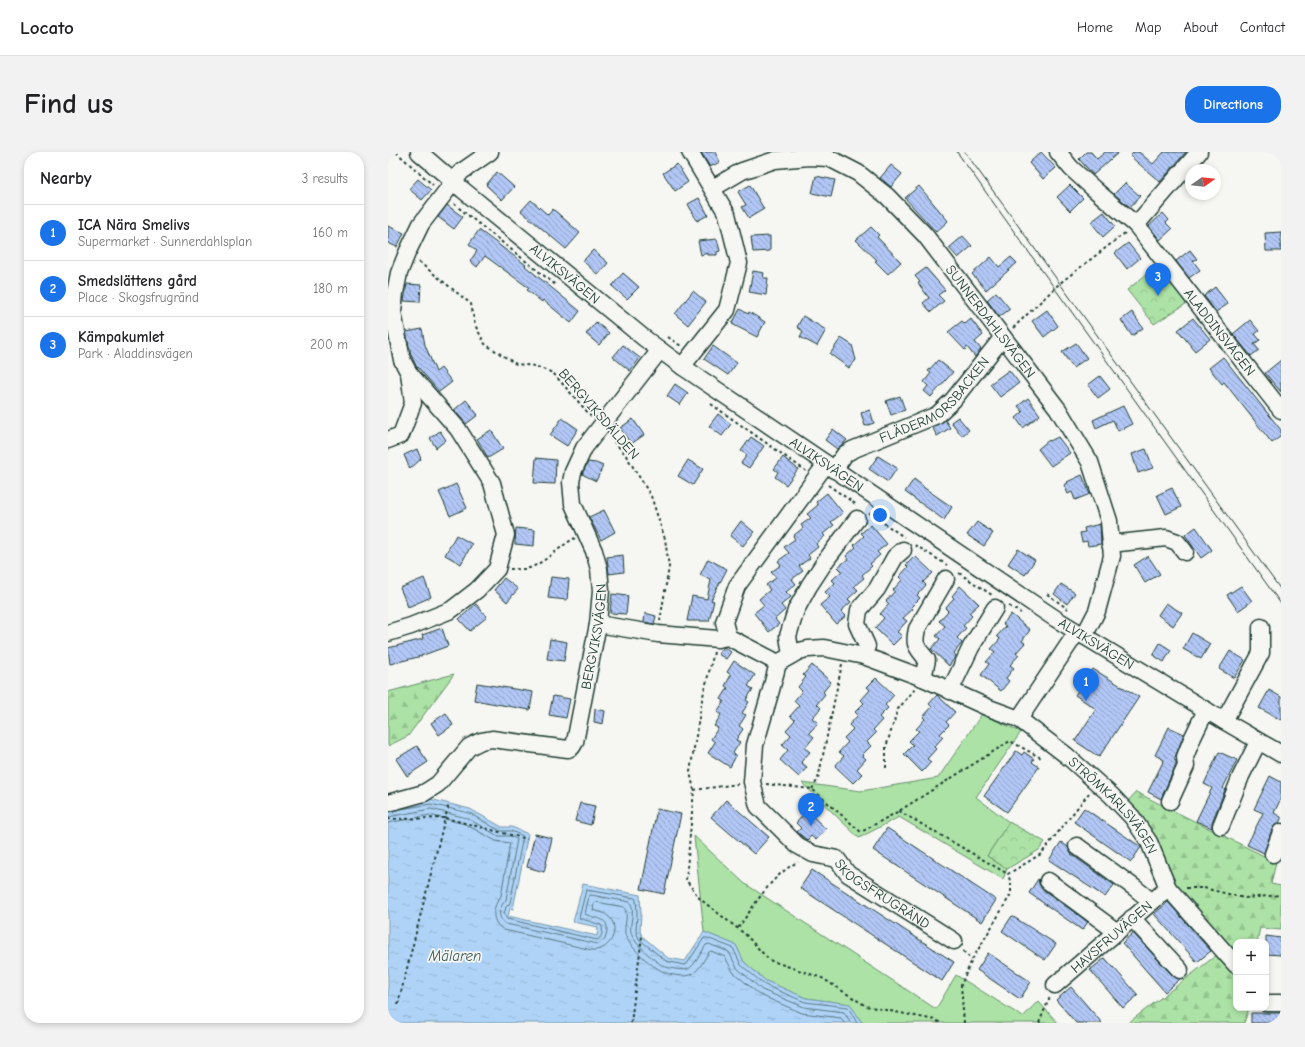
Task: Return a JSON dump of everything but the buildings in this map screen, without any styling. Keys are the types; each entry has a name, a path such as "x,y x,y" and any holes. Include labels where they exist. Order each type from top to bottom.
{"street":[{"name":"ALVIKSVÄGEN","path":"419,152 453,182 683,367 1080,634 1258,742 1281,754"},
{"path":"388,633 450,610 477,590 497,569 506,535 492,483 458,429 409,373 402,360 393,312 399,273 407,252 421,224 461,172 490,152"},
{"path":"683,367 727,310 739,263 727,214 713,188 690,152"},
{"name":"ALADDINSVÄGEN","path":"1058,152 1071,168 1136,225 1281,410"},
{"path":"1136,225 1199,152"},
{"name":"SUNNERDAHLSVÄGEN","path":"713,188 742,171 775,160 829,155 858,173 893,202 925,235 1058,409 1090,462 1109,521 1112,556 1097,611 1019,719"},
{"name":"FLÄDERMORSBACKEN","path":"723,638 724,622 737,586 830,467 852,450 937,415 953,400 1003,337"},
{"name":"BERGVIKSVÄGEN","path":"388,803 424,793 438,784 469,747 481,741 492,739 568,749 575,742 598,624 601,591 599,569 594,551 573,504 571,482 573,472 584,448 660,350"},
{"path":"388,440 401,434 412,403 409,373"},
{"path":"598,624 658,634 723,638 784,659 788,636 796,610 809,586 826,560 857,519"},
{"path":"1110,544 1166,538 1177,542 1185,552"},
{"path":"864,656 866,646 857,624 859,610 877,589 895,557 903,550"},
{"path":"923,678 927,660 915,644 917,629 946,579"},
{"path":"950,691 972,647 995,608"},
{"path":"1224,721 1261,652 1261,627"},
{"name":"STRÖMKARLSVÄGEN","path":"784,659 799,651 824,648 864,656 923,678 989,708 1019,719 1058,748 1098,782 1132,817 1149,842 1168,888 1233,962"},
{"name":"SKOGSFRUGRÄND","path":"784,659 771,690 755,745 752,782 758,806 798,845 813,854 837,859 848,874 954,941"},
{"path":"1170,802 1186,766 1186,757 1192,739 1206,710"},
{"path":"1221,826 1241,776 1258,742"},
{"path":"1273,854 1281,832"},
{"path":"1077,846 1152,902"},
{"path":"1048,881 1117,932"},
{"name":"HAVSFRUVÄGEN","path":"1055,985 1168,888"},
{"path":"1132,918 1180,970"},
{"path":"1269,1002 1281,1003"}],"path":[{"path":"1003,337 1060,283 1136,225"},
{"name":"BERGVIKSDÄLDEN","path":"407,252 471,304 475,326 485,344 516,364 534,366 553,373 625,454 651,496 665,539 669,566 658,634"},
{"path":"497,569 531,568 564,544 576,538"},
{"path":"1045,594 1072,611"},
{"path":"723,638 702,700 690,772 694,790 686,880 700,899 746,935 769,960 822,978 866,1006 936,1020 941,1023"},
{"path":"812,789 818,779 845,653"},
{"path":"886,768 886,747 898,709 923,678"},
{"path":"694,790 752,782 812,789 861,832 899,811 1010,741 1043,759"},
{"path":"1008,874 1041,854 1098,782"},
{"path":"398,1004 448,804"},
{"path":"899,811 1008,874 1011,884 1011,894 972,960 961,985 964,1023"},
{"path":"388,819 445,818 527,839"},
{"path":"738,928 771,883 793,864 813,854"},
{"path":"1168,888 1204,888 1244,898 1281,895"},
{"path":"631,1023 642,936"},
{"path":"1039,1023 1055,985"}],"green space":[{"path":"1158,265 1189,302 1154,324 1127,290"},
{"path":"454,674 408,736 388,746 388,692"},
{"path":"982,714 1021,732 976,797 1009,822 987,856 1007,869 1003,879 899,817 859,838 802,783 861,791 938,778"},
{"path":"1136,792 1276,862 1271,884 1281,886 1281,930 1260,928 1258,939 1233,939 1233,954 1171,882 1128,801"},
{"path":"1009,822 1045,842 1039,850 1007,869 987,856"},
{"path":"694,836 744,883 936,1009 956,975 1023,1017 1038,1001 1058,1023 862,1023 850,1004 806,998 766,981 744,962 736,945 704,932"},
{"path":"1218,954 1233,971 1233,1011 1248,1011 1244,1023 1128,1023"}],"water":[{"name":"Mälaren","path":"430,799 470,809 502,827 512,827 528,834 513,909 510,908 508,916 597,936 598,927 573,922 583,884 640,895 640,931 642,936 668,958 685,961 704,932 736,945 744,962 766,981 806,998 850,1004 862,1023 388,1023 388,808"}],"tram line":[{"path":"957,152 1281,604"},
{"path":"965,152 1281,590"}],"place":[{"name":"Kämpakumlet","path":"1158,296"},
{"name":"ICA Nära Smelivs","path":"1086,701"},
{"name":"Smedslättens gård","path":"811,826"}]}
